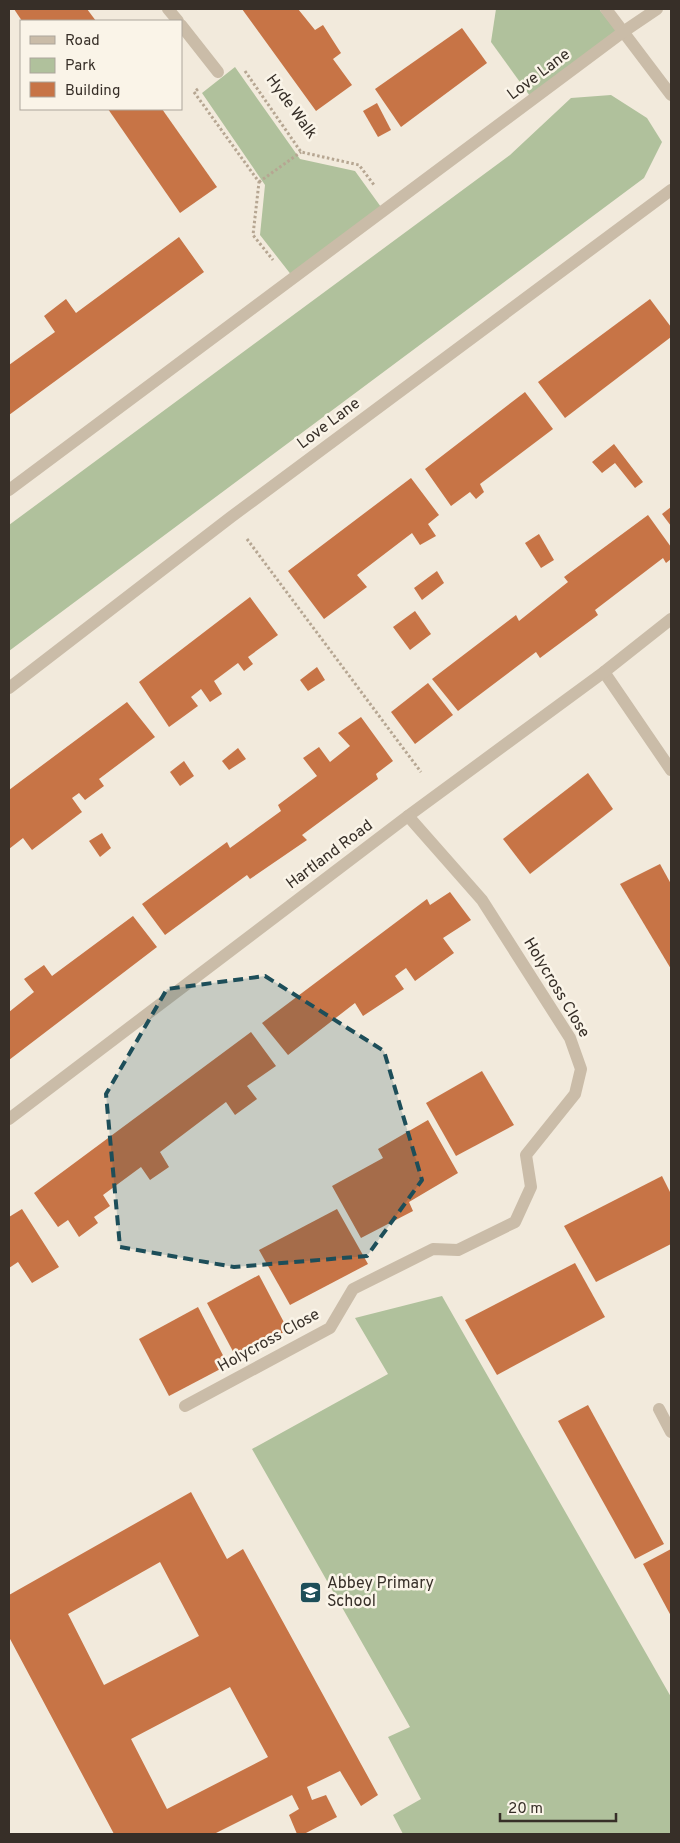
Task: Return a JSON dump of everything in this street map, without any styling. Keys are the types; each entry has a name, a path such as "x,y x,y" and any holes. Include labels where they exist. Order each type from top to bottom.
{"street":[{"path":"168,9 177,20"},
{"path":"606,9 671,94"},
{"name":"Love Lane","path":"9,490 289,279 391,207 623,32 657,9"},
{"path":"182,26 218,72"},
{"name":"Love Lane","path":"9,688 231,517 671,190"},
{"name":"Hartland Road","path":"9,1118 671,620"},
{"path":"604,672 671,770"},
{"name":"Holycross Close","path":"185,1406 330,1328 353,1289 433,1249 458,1250 515,1222 531,1188 526,1155 575,1094 581,1069 570,1038 482,900 408,816"},
{"path":"659,1409 671,1432"}],"path":[{"name":"Hyde Walk","path":"218,72 237,59 300,152 359,164 391,207"},
{"path":"218,72 194,92 259,182 253,235 289,279"},
{"path":"259,182 300,152"},
{"path":"231,517 438,795"}],"highlighted area":[{"path":"265,976 384,1051 422,1180 367,1256 234,1267 120,1247 106,1094 167,989"}],"green space":[{"path":"496,9 599,9 622,38 535,103 491,42"},
{"path":"235,67 300,159 355,171 386,214 296,281 260,235 265,185 202,93"},
{"path":"611,95 647,118 662,142 644,178 9,651 9,525 510,155 571,98"},
{"path":"442,1296 671,1697 671,1834 403,1834 393,1815 421,1799 388,1737 410,1727 252,1449 388,1374 355,1318"}],"building":[{"path":"14,9 87,9 95,20 21,20"},
{"path":"242,9 298,9 315,30 323,25 341,53 333,59 352,85 316,111"},
{"path":"462,28 487,63 401,127 375,89"},
{"path":"377,103 391,130 378,137 363,111"},
{"path":"109,110 163,110 217,187 180,213"},
{"path":"179,237 204,272 9,415 9,365 55,332 44,316 66,299 76,313"},
{"path":"650,299 671,327 671,337 565,418 538,382"},
{"path":"525,392 553,429 480,484 484,492 476,499 470,492 451,506 425,469"},
{"path":"614,444 643,482 635,488 615,463 602,473 592,462"},
{"path":"411,478 439,515 428,524 436,536 420,545 412,533 357,575 367,587 324,619 288,571"},
{"path":"671,507 671,526 662,514"},
{"path":"648,515 671,547 671,559 666,563 663,558 595,610 598,615 540,658 536,652 458,711 432,679 516,615 519,621 568,582 564,577"},
{"path":"539,534 554,560 541,568 525,543"},
{"path":"437,571 444,583 422,600 414,588"},
{"path":"250,597 278,635 248,657 253,664 244,671 238,663 214,681 222,694 210,702 201,689 191,697 198,706 169,727 139,682"},
{"path":"415,611 431,634 410,650 393,627"},
{"path":"317,667 325,680 308,691 300,680"},
{"path":"428,683 453,715 415,744 391,712"},
{"path":"127,702 155,737 99,779 104,786 85,800 79,793 72,798 82,812 32,850 23,838 9,849 9,790"},
{"path":"361,717 393,761 376,774 378,779 302,835 307,840 250,879 247,875 165,935 142,904 227,842 230,848 281,811 278,805 317,776 303,758 319,747 330,762 350,746 338,733"},
{"path":"238,748 246,759 229,770 222,761"},
{"path":"184,761 194,776 180,786 170,772"},
{"path":"588,773 613,809 530,874 503,839"},
{"path":"102,833 111,848 100,857 89,841"},
{"path":"660,864 671,884 671,969 620,884"},
{"path":"450,892 471,920 443,938 454,953 415,981 406,968 395,976 404,989 363,1016 355,1003 288,1055 262,1023 427,899 430,905"},
{"path":"133,916 157,947 9,1060 9,1012 34,992 24,979 44,965 52,976"},
{"path":"251,1032 276,1066 247,1086 257,1099 235,1115 226,1102 160,1152 169,1167 150,1180 141,1167 103,1195 110,1206 94,1217 98,1223 79,1237 68,1220 58,1227 34,1193"},
{"path":"482,1071 514,1125 456,1156 426,1103"},
{"path":"428,1120 458,1173 409,1202 413,1211 361,1238 332,1186 383,1158 378,1149"},
{"path":"662,1176 671,1194 671,1244 596,1282 564,1226"},
{"path":"22,1209 59,1267 32,1283 18,1262 9,1268 9,1217"},
{"path":"337,1209 368,1264 290,1305 259,1250"},
{"path":"575,1263 605,1317 497,1375 465,1320"},
{"path":"259,1275 288,1330 236,1357 207,1303"},
{"path":"198,1307 228,1365 169,1396 139,1339"},
{"path":"588,1405 664,1544 635,1559 558,1421"},
{"path":"191,1492 227,1559 243,1549 378,1795 361,1806 340,1771 307,1787 312,1800 326,1795 337,1817 304,1834 297,1834 289,1815 299,1809 292,1795 214,1834 114,1834 9,1637 9,1595","holes":["160,1562 199,1636 104,1685 68,1614","230,1687 268,1757 167,1809 131,1739"]},
{"path":"671,1549 671,1616 643,1564"}],"place":[{"name":"Abbey Primary School","path":"311,1593"}]}
